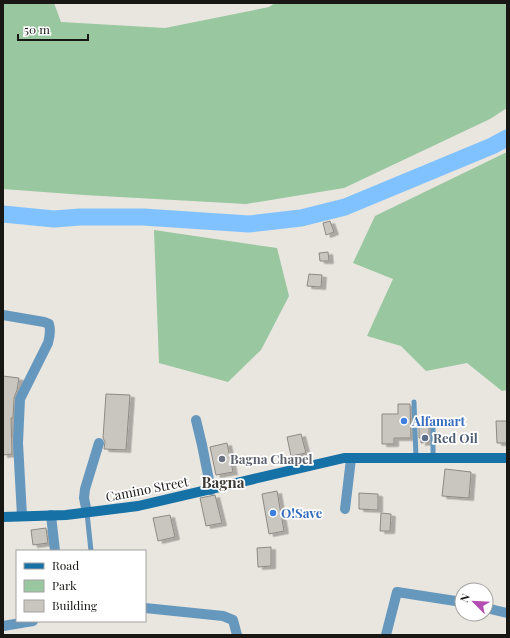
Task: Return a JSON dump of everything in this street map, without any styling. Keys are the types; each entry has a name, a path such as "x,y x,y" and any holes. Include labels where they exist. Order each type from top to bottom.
{"main road":[{"name":"Camino Street","path":"3,517 87,513 138,506 344,458 507,458"}],"street":[{"path":"3,315 49,324 51,335 20,399 18,443 22,516"},
{"path":"196,420 211,490"},
{"path":"87,513 84,498 85,489 99,443"},
{"path":"345,509 351,458"},
{"path":"51,515 55,550"},
{"path":"386,635 397,592 454,601"},
{"path":"146,608 223,616 233,620 237,635"},
{"path":"494,610 507,613"},
{"path":"3,626 27,622"}],"lane":[{"path":"414,402 416,458"},
{"path":"433,423 433,458"},
{"path":"87,513 91,550"}],"green space":[{"path":"3,3 54,3 61,22 165,28 269,7 275,3 507,3 507,108 490,119 344,188 246,204 3,189"},
{"path":"507,152 507,390 502,391 467,363 426,371 401,346 367,336 393,279 353,263 375,216"},
{"path":"154,230 277,248 289,296 261,350 228,382 159,363"}],"building":[{"path":"330,221 334,232 326,235 323,223"},
{"path":"328,252 329,261 320,261 319,253"},
{"path":"309,274 322,275 321,287 307,286"},
{"path":"3,376 19,378 14,398 13,418 11,418 12,454 3,455"},
{"path":"106,394 130,395 126,450 104,449 105,442 103,438"},
{"path":"398,404 410,404 411,438 394,438 394,444 382,444 382,414 398,414"},
{"path":"496,421 507,421 507,443 497,443"},
{"path":"429,423 429,442 421,443 421,438 419,438 419,424"},
{"path":"301,434 306,453 291,456 287,437"},
{"name":"Bagna Chapel","path":"227,443 233,472 216,475 210,447"},
{"path":"445,469 471,472 469,498 442,496"},
{"name":"O!Save","path":"277,491 284,531 269,534 262,494"},
{"path":"359,493 378,494 378,510 359,509"},
{"path":"215,495 222,523 206,526 200,498"},
{"path":"381,513 391,514 390,531 380,531"},
{"path":"170,515 175,537 158,541 153,518"},
{"path":"46,528 48,543 33,545 31,530"},
{"path":"271,547 271,566 258,567 257,548"}],"waterway":[{"path":"3,214 54,219 80,217 143,217 249,224 301,218 345,207 492,146 507,138"}],"place":[{"name":"Alfamart","path":"404,421"},
{"name":"Red Oil","path":"425,438"},
{"name":"Bagna Chapel","path":"222,459"},
{"name":"O!Save","path":"273,513"}],"district":[{"name":"Bagna","path":"223,483"}]}
